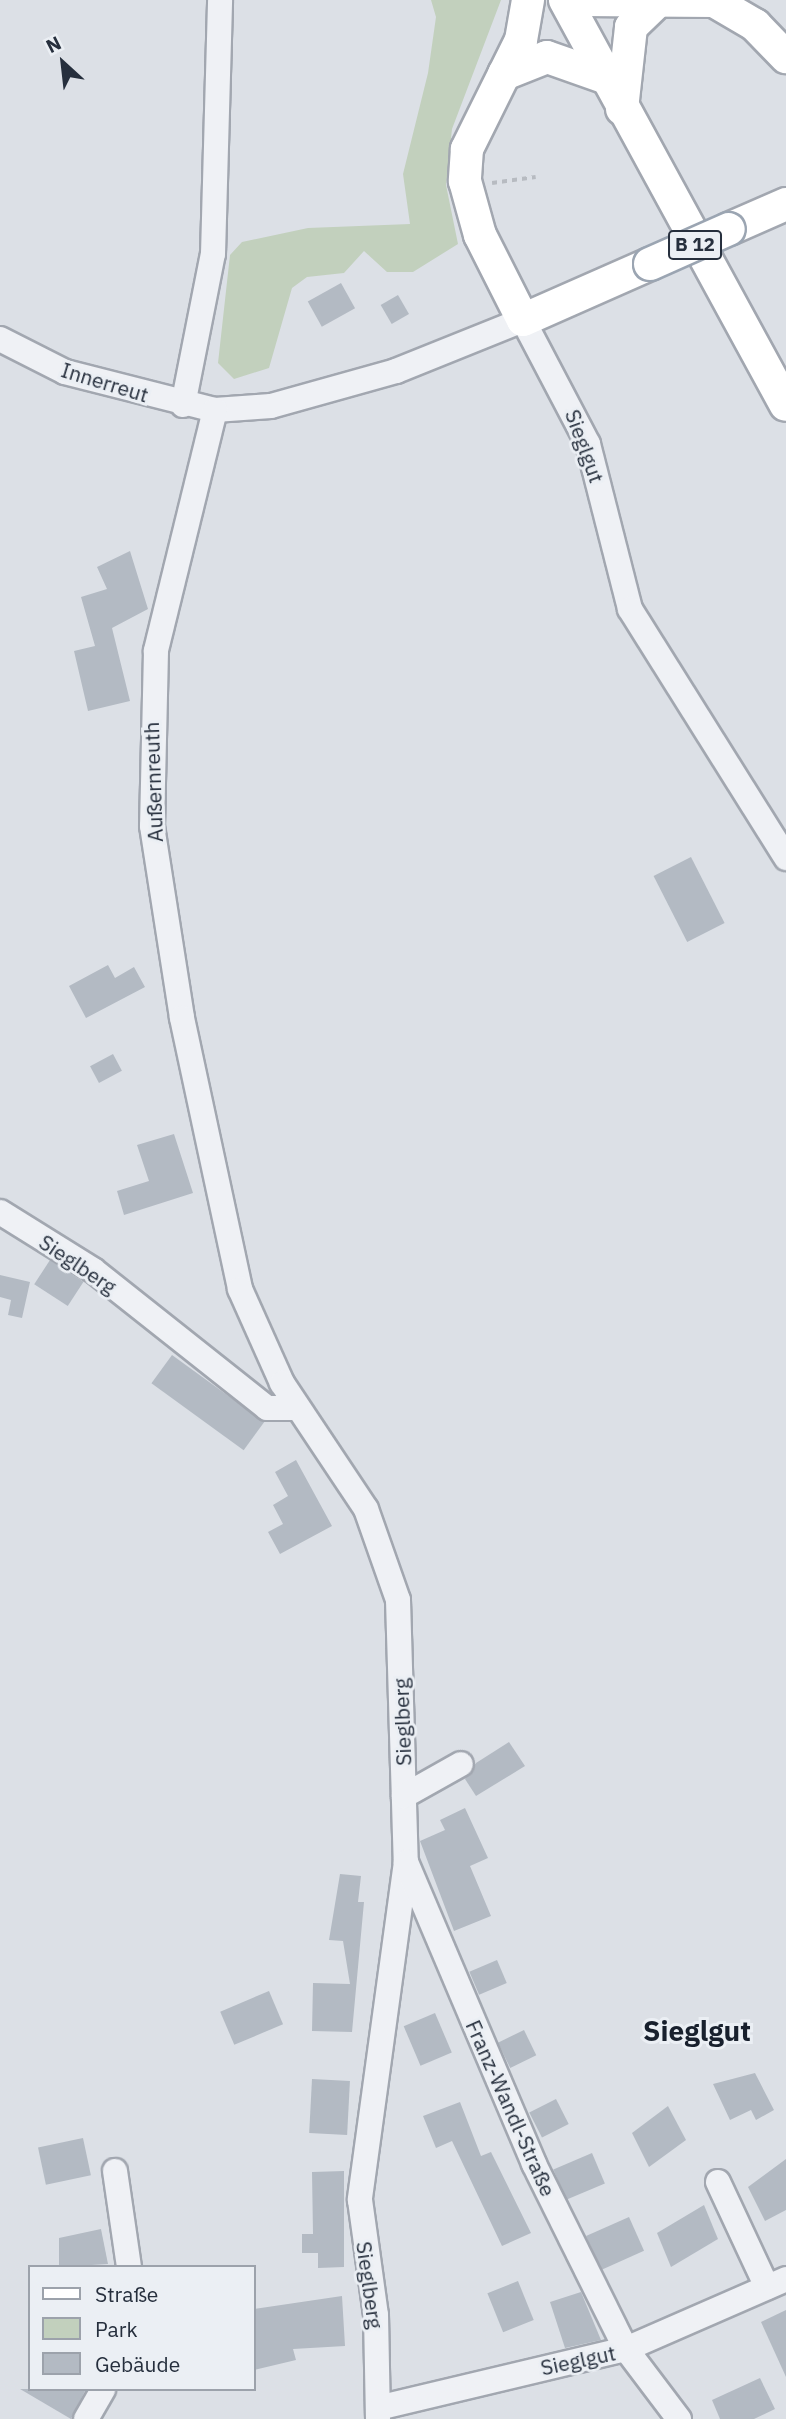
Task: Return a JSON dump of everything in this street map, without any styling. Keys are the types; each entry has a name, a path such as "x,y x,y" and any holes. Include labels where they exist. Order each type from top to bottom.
{"main road":[{"path":"528,0 521,40 475,124 465,181 480,235 523,320 786,204"},
{"name":"B 12","path":"565,0 621,110 786,405"},
{"path":"582,0 713,2 755,25 785,54"},
{"path":"621,110 631,27 656,3"},
{"path":"504,74 547,57 604,77"}],"street":[{"path":"183,405 215,229 220,0"},
{"path":"215,410 271,406 384,375 523,320"},
{"name":"Sieglgut","path":"523,320 588,444 630,609 786,858"},
{"name":"Innerreut","path":"0,339 65,372 183,405 215,410"},
{"name":"Außernreuth","path":"215,410 156,651 150,704 152,825 217,1197 257,1338 296,1408"},
{"name":"Sieglberg","path":"0,1212 93,1270 267,1408 296,1408 366,1509 398,1600 405,1862 360,2200 380,2413"},
{"path":"404,1796 461,1764"},
{"name":"Franz-Wandl-Straße","path":"405,1862 534,2164 626,2349 679,2419"},
{"path":"115,2171 129,2265"},
{"name":"Sieglgut","path":"380,2413 626,2349 776,2283 718,2182"},
{"path":"86,2419 102,2391"}],"path":[{"path":"465,181 508,185 536,177"}],"green space":[{"path":"431,0 501,0 452,129 446,185 458,244 413,272 387,272 364,251 344,273 307,277 292,288 269,368 234,379 218,363 230,255 242,242 308,228 410,224 403,174 428,73 436,17"}],"building":[{"path":"341,283 355,308 322,327 308,301"},
{"path":"398,295 409,314 392,324 381,305"},
{"path":"130,551 148,609 112,628 130,701 88,711 74,651 95,646 81,597 107,589 97,567"},
{"path":"691,857 725,923 687,942 654,876"},
{"path":"108,965 115,978 134,967 145,987 86,1018 69,986"},
{"path":"113,1054 122,1071 99,1083 90,1066"},
{"path":"174,1134 193,1193 124,1215 117,1191 149,1181 137,1145"},
{"path":"50,1260 84,1282 68,1306 34,1284"},
{"path":"0,1275 30,1282 22,1318 8,1315 11,1300 0,1297"},
{"path":"172,1355 264,1422 244,1450 151,1383"},
{"path":"296,1460 332,1526 280,1554 268,1532 283,1524 273,1505 288,1496 275,1472"},
{"path":"509,1742 525,1766 476,1796 465,1779 476,1763"},
{"path":"465,1808 488,1858 470,1866 491,1916 454,1931 420,1841 445,1830 440,1820"},
{"path":"340,1874 361,1876 358,1902 364,1902 352,2032 312,2031 313,1983 350,1984 343,1941 329,1940"},
{"path":"497,1960 507,1983 479,1995 469,1972"},
{"path":"269,1991 283,2024 234,2045 220,2012"},
{"path":"435,2013 452,2053 421,2066 404,2026"},
{"path":"524,2030 536,2055 510,2068 498,2043"},
{"path":"755,2073 774,2110 756,2120 751,2110 730,2120 713,2084"},
{"path":"312,2079 350,2081 347,2135 309,2133"},
{"path":"556,2099 569,2124 542,2138 529,2113"},
{"path":"460,2102 481,2156 491,2152 531,2233 502,2246 452,2141 436,2148 423,2116"},
{"path":"668,2106 686,2140 649,2167 632,2133"},
{"path":"83,2138 91,2175 46,2185 38,2148"},
{"path":"592,2153 605,2183 566,2200 553,2169"},
{"path":"786,2159 786,2210 765,2221 748,2187"},
{"path":"344,2171 344,2267 318,2268 318,2253 302,2253 302,2234 313,2234 312,2172"},
{"path":"704,2205 718,2239 671,2267 657,2233"},
{"path":"629,2217 644,2251 601,2270 586,2236"},
{"path":"101,2229 108,2264 59,2265 59,2238"},
{"path":"518,2281 534,2320 503,2332 487,2293"},
{"path":"581,2292 601,2340 565,2348 550,2302"},
{"path":"342,2296 345,2346 293,2349 296,2360 256,2370 256,2309"},
{"path":"786,2310 786,2377 761,2322"},
{"path":"760,2378 775,2409 754,2419 720,2419 712,2400"},
{"path":"20,2389 85,2391 71,2419"}],"district":[{"name":"Sieglgut","path":"697,2031"}]}
